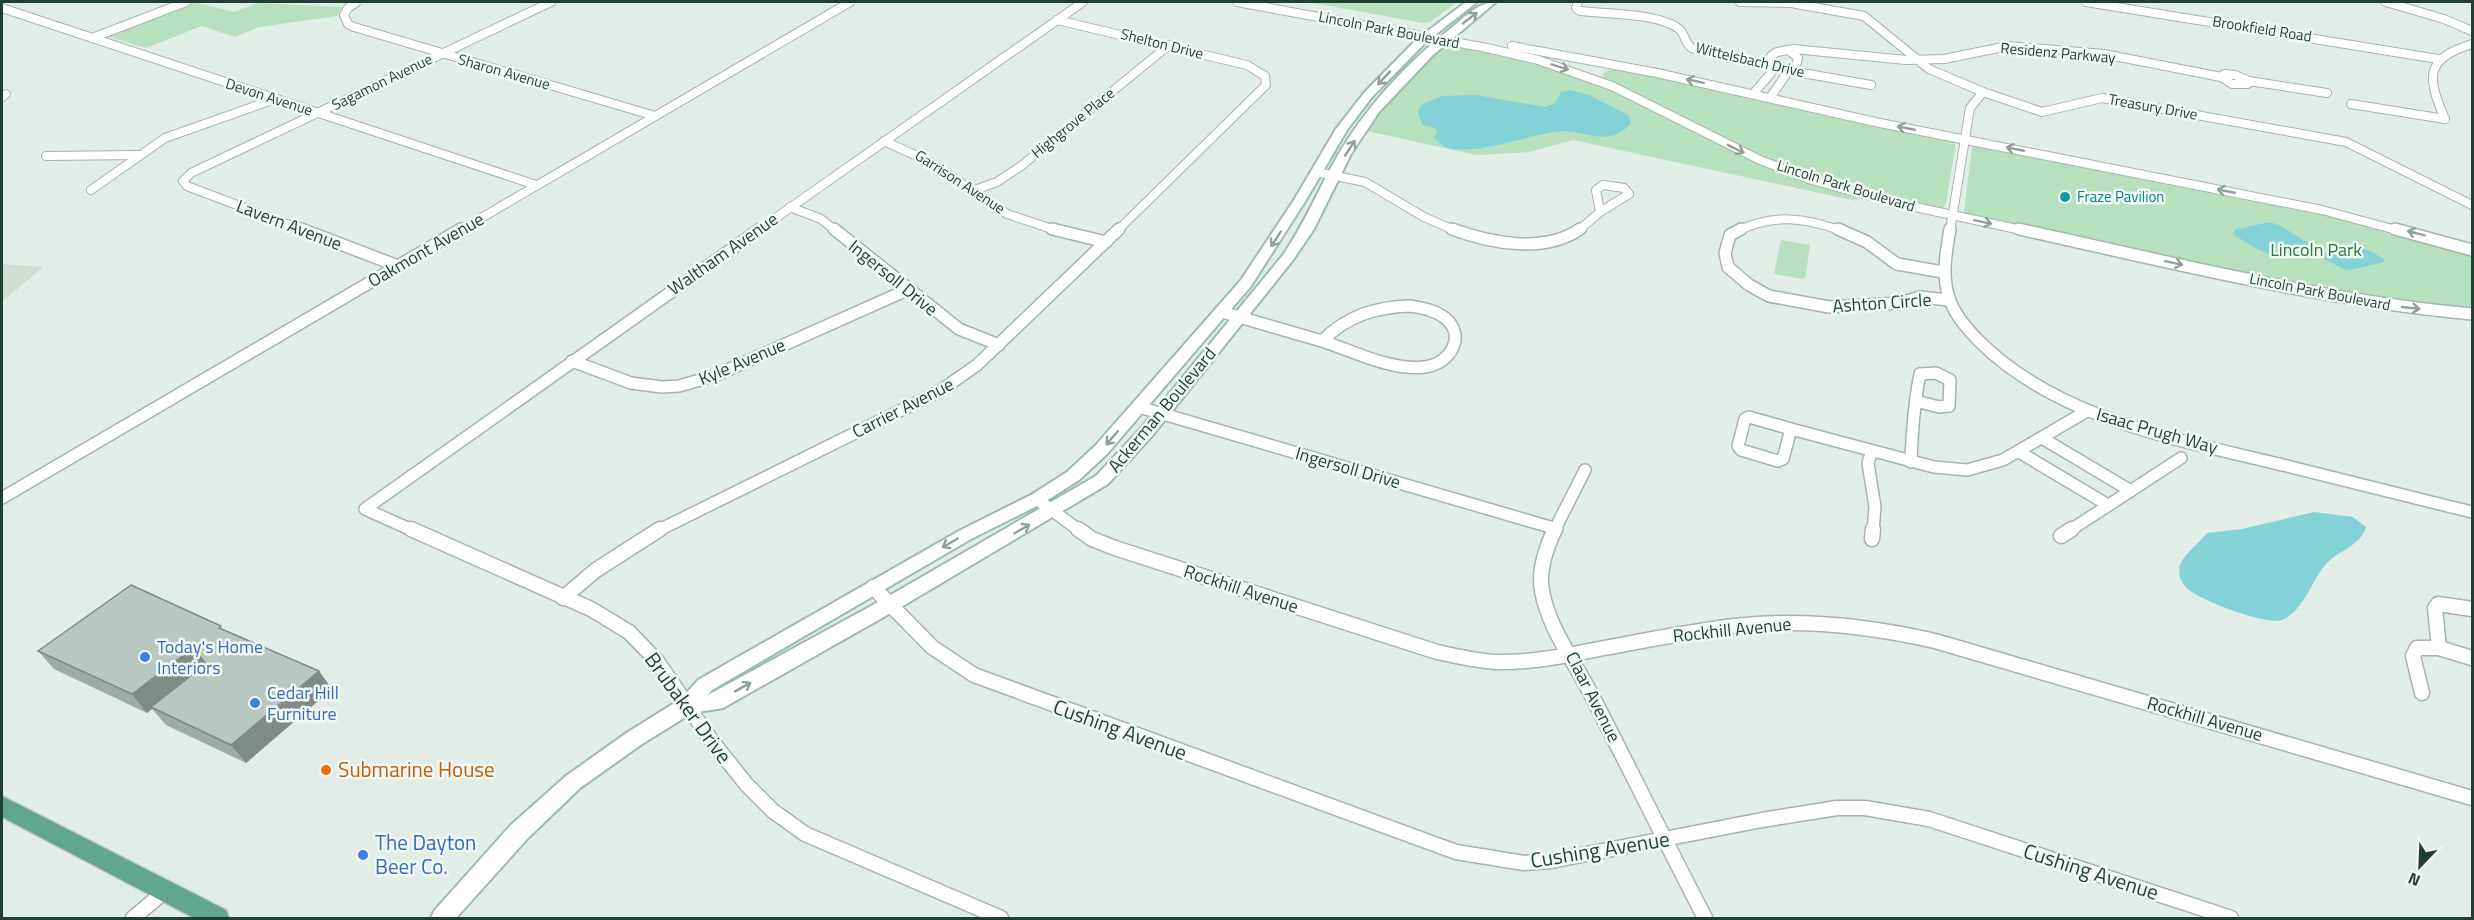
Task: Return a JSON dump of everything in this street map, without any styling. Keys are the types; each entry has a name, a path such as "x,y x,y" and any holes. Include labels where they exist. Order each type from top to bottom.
{"main road":[{"path":"2,806 217,918"}],"street":[{"path":"92,38 186,2"},
{"name":"Sharon Avenue","path":"357,2 348,8 344,15 348,24 655,116"},
{"name":"Sagamon Avenue","path":"183,181 191,173 551,2"},
{"name":"Oakmont Avenue","path":"2,498 849,2"},
{"name":"Waltham Avenue","path":"365,509 1083,2"},
{"name":"Lincoln Park Boulevard","path":"1240,2 1437,35 1753,94 1964,139 2322,210 2472,250"},
{"name":"Lincoln Park Boulevard","path":"1278,2 1437,35 1571,71 1639,98 1740,151 1787,171 1848,190 1953,216 2337,297 2406,308 2472,314"},
{"name":"Ackerman Boulevard","path":"442,918 512,839 573,782 635,738 688,705 705,685 873,587 965,535 1037,499 1074,476 1101,450 1139,407 1222,312 1262,261 1342,129 1368,95 1472,2"},
{"name":"Ackerman Boulevard","path":"688,705 716,702 889,605 1102,480 1162,414 1302,238 1357,136 1388,95 1437,35 1491,2"},
{"name":"Wittelsbach Drive","path":"1578,2 1576,8 1580,11 1669,24 1680,29 1686,44 1692,48 1785,70 1871,85"},
{"name":"Treasury Drive","path":"1740,2 1791,3 1864,16 1936,73 2042,112 2102,98 2346,142 2472,206"},
{"name":"Brookfield Road","path":"2086,2 2438,59"},
{"path":"2386,2 2444,19 2472,31"},
{"name":"Devon Avenue","path":"2,8 536,185"},
{"name":"Shelton Drive","path":"1057,20 1247,65 1265,75"},
{"path":"2351,104 2445,119 2432,87 2432,69 2438,59 2447,53 2472,44"},
{"name":"Highgrove Place","path":"972,192 997,182 1014,171 1169,45"},
{"name":"Residenz Parkway","path":"1788,50 1804,49 1917,60 1944,59 2007,46 2104,54 2221,77 2224,81 2237,85 2245,85 2248,81 2327,93"},
{"path":"1753,94 1771,73 1773,66 1771,56 1788,50 1798,58 1796,66 1785,70 1785,76 1770,98"},
{"name":"Carrier Avenue","path":"563,598 596,570 652,533 940,391 977,365 1264,88 1267,80 1265,75"},
{"name":"Isaac Prugh Way","path":"1983,92 1972,103 1964,139 1943,272 1944,285 1949,300 1969,331 2006,364 2054,394 2087,411 2145,431 2472,512"},
{"path":"92,190 157,142 181,131 275,99"},
{"name":"Garrison Avenue","path":"884,141 912,150 972,192 1013,215 1106,242"},
{"path":"46,156 139,155"},
{"path":"1314,175 1360,187 1374,186 1432,221 1472,235 1510,241 1542,242 1569,236 1580,230 1600,212"},
{"name":"Lavern Avenue","path":"183,181 187,186 398,266"},
{"name":"Ingersoll Drive","path":"790,207 820,219 959,329 999,345"},
{"name":"Ashton Circle","path":"1943,272 1899,266 1880,249 1859,237 1834,227 1797,220 1770,218 1750,225 1730,235 1725,253 1728,267 1749,285 1769,296 1796,302 1829,307 1900,303 1920,297 1949,300"},
{"name":"Kyle Avenue","path":"572,361 631,383 662,387 679,386 714,376 907,290"},
{"path":"1222,312 1401,365 1415,367 1445,360 1451,354 1457,337 1451,324 1437,312 1398,306 1358,314 1322,341"},
{"path":"1911,462 1916,401"},
{"name":"Ingersoll Drive","path":"1139,407 1557,529"},
{"path":"1791,429 1783,459 1778,461 1745,453 1738,446 1745,419 1749,417 1911,462 1967,470 2003,460 2087,411"},
{"path":"2042,438 2131,491"},
{"path":"1872,452 1869,474 1875,507 1872,539"},
{"path":"2019,452 2108,505"},
{"path":"2061,536 2181,458"},
{"name":"Claar Avenue","path":"1585,470 1545,557 1542,588 1548,609 1570,654 1705,918"},
{"name":"Rockhill Avenue","path":"1037,499 1092,539 1115,548 1437,652 1495,662 1522,661 1752,624 1811,623 1870,628 1945,644 2472,798"},
{"name":"Brubaker Drive","path":"365,509 563,598 628,632 647,651 745,786 784,821 805,834 1001,918"},
{"name":"Cushing Avenue","path":"873,587 931,648 950,663 974,675 1456,852 1489,859 1524,862 1551,861 1837,808 1893,812 1929,819 2231,918"},
{"path":"2439,648 2435,608 2438,604 2472,609"},
{"path":"2422,693 2413,656 2417,648 2439,648 2472,658"},
{"path":"133,918 164,892"}],"shaded area":[{"path":"2,264 43,267 2,302"}],"green space":[{"path":"194,2 234,12 258,3 342,7 337,16 259,27 235,37 202,26 146,48 106,36"},
{"path":"1308,2 1457,2 1430,22 1423,23"},
{"path":"1460,45 1553,67 1625,94 1698,133 1858,197 1857,201 1573,140 1529,152 1476,155 1367,131 1397,91 1441,47"},
{"path":"1615,68 1951,140 1955,142 1955,148 1946,203 1943,209 1937,209 1884,197 1769,160 1606,80 1603,76 1604,72"},
{"name":"Lincoln Park","path":"1977,145 2326,213 2472,253 2472,310 2361,298 1967,215 1964,212 1972,148"},
{"path":"1781,240 1810,245 1805,279 1774,274"}],"water":[{"path":"1570,90 1589,95 1628,115 1631,123 1613,136 1594,136 1565,131 1483,148 1455,149 1444,146 1434,138 1437,132 1435,128 1422,125 1418,112 1421,105 1442,96 1476,95 1545,107 1555,103 1561,92"},
{"path":"2269,222 2279,225 2327,254 2356,248 2368,250 2384,259 2384,262 2351,270 2343,269 2295,244 2275,248 2286,255 2272,254 2258,250 2234,235 2234,230"},
{"path":"2314,512 2353,517 2366,527 2355,543 2327,563 2302,602 2282,620 2262,619 2216,604 2191,591 2182,582 2179,571 2182,561 2207,533 2242,529"}],"building":[{"path":"131,585 221,626 219,628 319,671 231,745 151,707 206,664 193,648 132,694 38,651"}],"place":[{"name":"Fraze Pavilion","path":"2065,197"},
{"name":"Today's Home Interiors","path":"145,657"},
{"name":"Cedar Hill Furniture","path":"255,703"},
{"name":"Submarine House","path":"326,770"},
{"name":"The Dayton Beer Co.","path":"363,855"}]}
